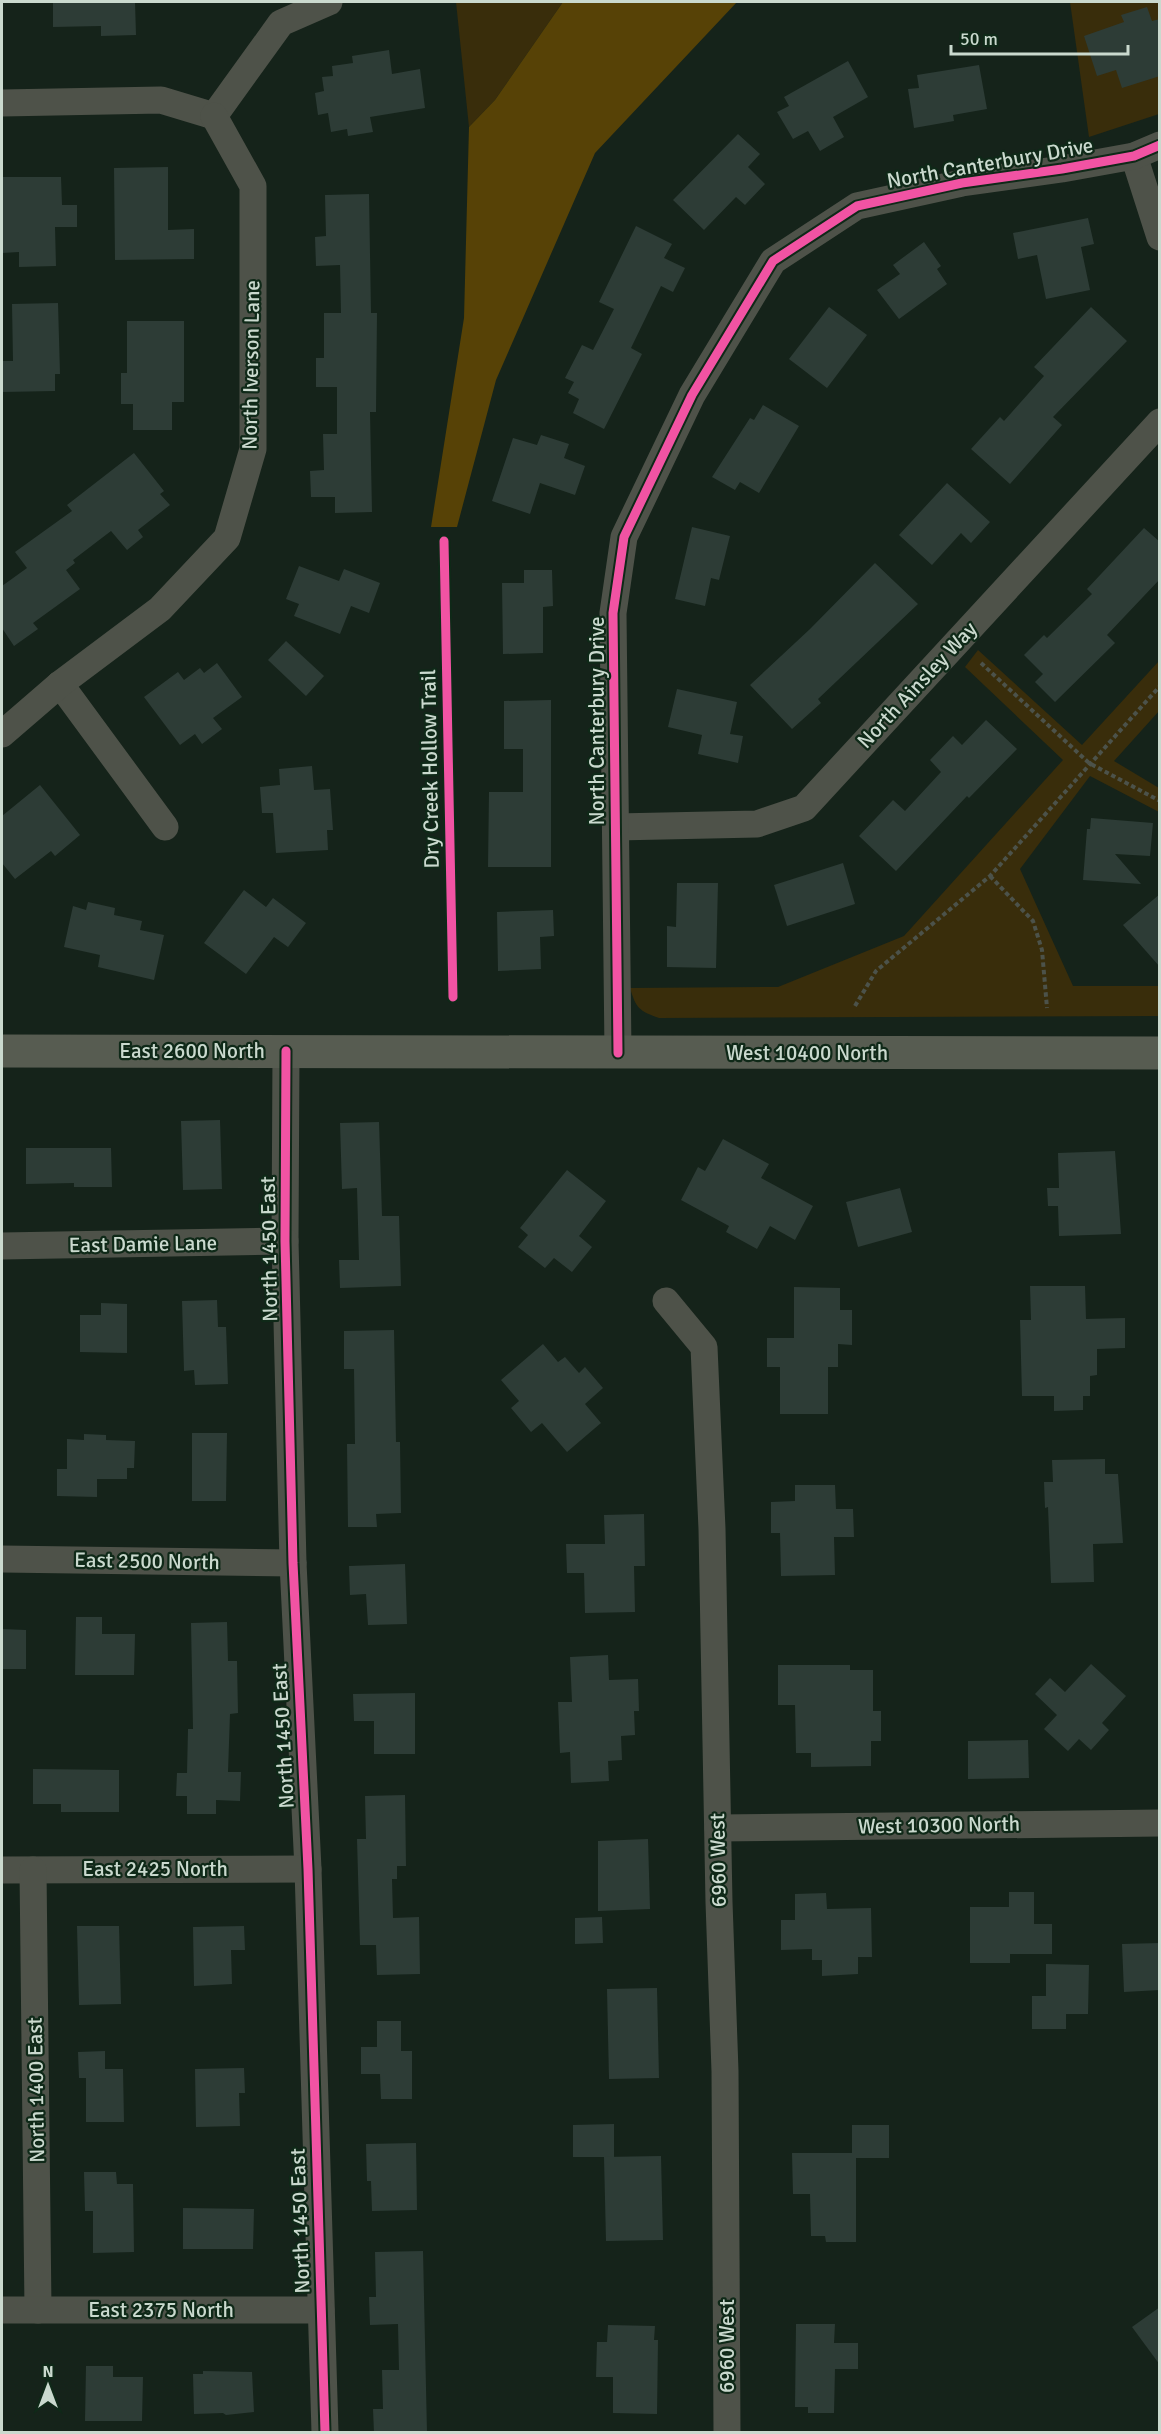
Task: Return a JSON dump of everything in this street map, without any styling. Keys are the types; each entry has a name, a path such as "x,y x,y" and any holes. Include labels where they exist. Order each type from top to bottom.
{"street":[{"path":"2,103 161,100 214,116 281,23 329,2"},
{"name":"North Iverson Lane","path":"2,734 60,684 160,609 227,538 253,449 253,186 214,116"},
{"name":"North Canterbury Drive","path":"618,1053 613,613 624,537 692,395 773,261 857,206 962,183 1134,156 1160,145"},
{"path":"1134,156 1160,237"},
{"name":"North Ainsley Way","path":"616,827 757,824 804,808 1160,422"},
{"path":"60,684 165,827"},
{"name":"North 1450 East","path":"286,1051 285,1241 294,1563 308,1869 325,2426"},
{"name":"West 10400 North","path":"454,1051 1160,1053"},
{"name":"East 2600 North","path":"2,1052 454,1051"},
{"name":"East Damie Lane","path":"2,1246 285,1241"},
{"name":"6960 West","path":"666,1301 704,1347 712,1528 726,2115 727,2433"},
{"name":"East 2500 North","path":"2,1559 294,1563"},
{"name":"West 10300 North","path":"718,1828 1160,1823"},
{"name":"East 2425 North","path":"2,1870 308,1869"},
{"name":"North 1400 East","path":"33,1870 38,2310"},
{"name":"East 2375 North","path":"2,2310 321,2310"}],"path":[{"path":"981,663 1089,763 1160,801"},
{"path":"855,1006 876,971 990,876 1160,686"},
{"path":"990,876 1033,921 1042,950 1047,1008"}],"shaded area":[{"path":"456,2 563,2 495,100 469,127"},
{"path":"563,2 737,2 595,153 496,380 457,527 431,527 464,318 469,127 495,100"},
{"path":"1070,2 1159,2 1159,114 1089,137"},
{"path":"978,650 1082,745 1159,661 1159,711 1114,761 1159,788 1159,812 1090,776 1020,869 1073,986 1159,986 1159,1016 659,1018 639,1008 630,988 778,987 904,936 1063,760 965,667"}],"building":[{"path":"53,2 135,2 136,35 101,36 101,26 53,27"},
{"path":"1147,7 1152,21 1160,19 1160,76 1122,88 1116,70 1097,76 1084,36 1124,22 1121,15"},
{"path":"389,50 392,74 420,69 425,108 370,117 373,132 348,136 347,129 331,132 328,113 318,115 315,93 324,91 322,77 333,76 332,66 353,63 352,56"},
{"path":"848,61 868,97 833,117 844,137 820,151 808,131 793,139 777,112 789,106 784,97"},
{"path":"979,65 987,109 953,115 954,121 914,128 908,89 919,88 917,75"},
{"path":"738,134 760,154 748,167 765,184 745,205 736,197 704,230 673,200"},
{"path":"168,167 168,230 194,229 194,259 115,260 114,168"},
{"path":"2,177 61,177 62,205 77,205 77,227 55,227 56,266 19,267 19,252 2,253"},
{"path":"369,194 371,313 377,313 376,412 370,412 372,512 335,513 335,497 311,497 310,471 324,470 323,434 337,434 337,387 316,387 316,358 324,358 324,313 341,313 340,265 316,266 315,237 326,236 325,195"},
{"path":"1088,218 1094,244 1081,247 1090,290 1046,299 1037,255 1018,259 1013,233"},
{"path":"636,226 672,244 664,258 685,268 673,292 661,286 631,348 642,354 604,429 573,413 579,399 568,393 574,382 565,378 582,345 593,350 614,309 599,302"},
{"path":"924,242 941,266 937,269 947,284 899,319 877,290 900,274 893,265"},
{"path":"58,303 60,374 55,374 55,391 2,392 2,361 13,361 12,304"},
{"path":"829,307 867,335 827,388 789,359"},
{"path":"1091,307 1127,341 1053,417 1062,425 1010,484 971,449 1000,417 1004,421 1044,376 1034,367"},
{"path":"127,321 184,321 184,402 172,402 172,430 133,430 133,404 121,404 121,373 127,373"},
{"path":"763,405 799,426 759,493 740,482 735,490 712,477 750,418 754,420"},
{"path":"541,435 569,444 564,458 585,466 575,495 540,483 530,514 492,501 513,438 537,445"},
{"path":"134,453 164,491 160,494 170,505 138,530 143,537 127,550 111,531 73,560 75,563 66,570 80,589 33,623 38,629 14,646 2,628 2,586 27,568 15,552 72,511 67,505"},
{"path":"947,483 990,522 971,543 961,533 932,565 899,535"},
{"path":"692,527 730,536 719,580 711,578 705,606 675,599"},
{"path":"1144,528 1160,542 1160,579 1107,635 1115,643 1055,702 1035,682 1043,674 1024,655 1044,635 1047,638 1092,594 1087,589"},
{"path":"875,563 918,604 818,699 821,703 792,729 750,685 810,629"},
{"path":"299,566 339,581 344,569 380,583 369,613 351,606 340,634 294,616 299,604 286,599"},
{"path":"524,570 552,570 553,606 543,607 543,653 503,654 502,583 524,583"},
{"path":"286,641 324,676 306,696 268,660"},
{"path":"217,663 242,697 213,718 222,729 202,744 195,734 180,745 144,697 178,672 184,680 200,668 204,673"},
{"path":"677,689 737,702 730,734 743,736 738,763 698,754 702,735 668,727"},
{"path":"551,700 551,867 488,867 489,792 523,792 523,749 504,749 504,701"},
{"path":"986,720 1017,749 969,798 967,796 896,871 859,836 893,800 905,811 941,772 930,760 953,736 962,745"},
{"path":"312,766 314,790 330,789 333,830 327,830 328,850 276,853 273,813 262,813 260,787 280,785 279,769"},
{"path":"40,785 80,835 55,856 51,851 15,879 2,863 2,816"},
{"path":"1091,818 1153,823 1150,856 1115,854 1141,884 1083,880 1087,829 1090,829"},
{"path":"843,863 855,904 787,926 774,885"},
{"path":"677,883 718,883 716,968 667,967 667,926 676,927"},
{"path":"244,890 266,907 273,898 306,923 288,947 274,937 246,974 204,943"},
{"path":"1160,894 1160,967 1123,925"},
{"path":"88,902 115,908 114,915 142,921 140,930 164,935 154,980 98,967 100,955 64,947 73,906 86,910"},
{"path":"553,910 554,936 540,937 541,969 498,971 497,912"},
{"path":"220,1120 222,1189 183,1190 181,1121"},
{"path":"379,1122 382,1216 399,1216 401,1286 340,1288 339,1260 359,1260 357,1188 342,1189 340,1123"},
{"path":"723,1139 769,1164 761,1178 813,1206 795,1240 770,1226 757,1249 726,1232 729,1226 681,1200 698,1167 705,1171"},
{"path":"26,1148 111,1148 112,1187 74,1187 74,1183 26,1184"},
{"path":"1115,1151 1121,1234 1059,1236 1058,1206 1048,1206 1047,1188 1059,1188 1058,1153"},
{"path":"567,1170 606,1201 579,1236 592,1247 572,1272 554,1258 545,1268 518,1247 528,1235 520,1228"},
{"path":"900,1188 912,1232 858,1247 846,1202"},
{"path":"1030,1286 1085,1286 1086,1319 1125,1318 1125,1348 1097,1349 1097,1375 1090,1376 1090,1396 1083,1396 1083,1410 1054,1411 1054,1396 1022,1396 1020,1320 1031,1320"},
{"path":"794,1287 840,1288 840,1310 852,1310 852,1345 838,1344 838,1367 828,1367 828,1414 780,1414 780,1367 767,1367 767,1338 794,1338"},
{"path":"217,1300 218,1327 226,1327 228,1384 195,1385 194,1370 184,1371 182,1301"},
{"path":"101,1303 127,1304 127,1353 80,1352 80,1315 101,1315"},
{"path":"394,1330 396,1442 400,1442 401,1513 376,1514 377,1527 348,1527 347,1444 355,1444 354,1369 344,1369 344,1331"},
{"path":"543,1344 558,1362 565,1357 579,1373 585,1367 603,1388 585,1404 601,1423 567,1452 542,1423 531,1432 511,1408 519,1401 501,1380"},
{"path":"192,1433 227,1433 226,1501 192,1501"},
{"path":"84,1434 106,1435 106,1440 135,1441 134,1468 127,1468 127,1479 97,1479 97,1497 57,1496 57,1469 67,1469 67,1439 84,1440"},
{"path":"1105,1459 1105,1474 1118,1474 1123,1543 1093,1544 1094,1582 1051,1583 1048,1507 1045,1508 1044,1482 1053,1482 1052,1460"},
{"path":"795,1485 835,1485 836,1509 853,1509 854,1537 834,1537 835,1575 781,1576 780,1533 771,1533 771,1502 795,1501"},
{"path":"644,1514 645,1566 634,1566 635,1612 585,1613 584,1573 567,1573 566,1544 605,1544 604,1515"},
{"path":"405,1564 407,1624 368,1625 366,1594 350,1595 349,1566"},
{"path":"76,1617 102,1617 102,1634 135,1634 134,1675 75,1675"},
{"path":"227,1622 228,1661 237,1661 238,1713 230,1714 228,1772 241,1772 240,1801 216,1800 216,1814 187,1814 187,1796 176,1796 177,1773 187,1773 188,1729 193,1729 191,1623"},
{"path":"2,1629 26,1630 26,1669 2,1669"},
{"path":"608,1655 609,1680 638,1679 639,1711 634,1711 635,1735 621,1736 622,1760 608,1761 609,1781 571,1783 570,1752 560,1753 558,1702 572,1702 570,1657"},
{"path":"1091,1664 1126,1696 1102,1723 1109,1730 1091,1750 1079,1739 1068,1751 1044,1729 1057,1715 1035,1694 1050,1678 1065,1692"},
{"path":"778,1665 850,1665 850,1670 873,1670 873,1711 881,1711 881,1741 871,1741 871,1766 811,1767 811,1753 796,1753 795,1705 778,1705"},
{"path":"415,1693 415,1754 374,1754 374,1721 354,1721 353,1694"},
{"path":"1028,1740 1029,1778 968,1779 968,1741"},
{"path":"33,1769 119,1770 119,1812 61,1812 61,1804 33,1804"},
{"path":"405,1795 406,1866 397,1866 397,1879 392,1879 393,1918 419,1917 420,1974 377,1975 376,1945 360,1945 357,1839 366,1839 365,1796"},
{"path":"648,1839 650,1909 598,1911 598,1841"},
{"path":"1009,1892 1034,1892 1034,1924 1052,1924 1052,1954 1010,1954 1010,1963 970,1963 970,1907 1009,1907"},
{"path":"826,1893 827,1909 871,1908 872,1957 858,1957 858,1974 822,1976 822,1960 812,1960 812,1949 781,1950 781,1920 795,1920 795,1894"},
{"path":"602,1917 603,1943 575,1944 575,1918"},
{"path":"77,1926 119,1926 121,2004 79,2005"},
{"path":"244,1926 245,1950 231,1950 232,1984 194,1986 193,1927"},
{"path":"1160,1943 1160,1990 1124,1992 1122,1944"},
{"path":"1046,1964 1089,1965 1088,2014 1066,2014 1066,2029 1032,2029 1032,1996 1046,1996"},
{"path":"657,1988 659,2078 609,2079 607,1989"},
{"path":"377,2021 401,2021 401,2051 412,2051 412,2099 381,2099 380,2074 361,2074 361,2047 377,2047"},
{"path":"105,2051 105,2069 123,2069 124,2122 86,2122 86,2078 79,2078 78,2052"},
{"path":"244,2068 245,2093 239,2093 240,2126 196,2127 195,2069"},
{"path":"614,2124 614,2157 573,2157 573,2125"},
{"path":"852,2125 889,2125 889,2158 856,2158 856,2242 826,2242 825,2236 811,2236 810,2194 793,2194 792,2153 852,2153"},
{"path":"416,2143 417,2210 372,2211 371,2181 367,2181 366,2144"},
{"path":"661,2156 663,2240 606,2241 604,2157"},
{"path":"84,2172 116,2172 117,2184 133,2184 134,2252 93,2253 93,2211 85,2211"},
{"path":"183,2208 254,2209 253,2249 183,2249"},
{"path":"423,2251 427,2433 374,2433 373,2409 383,2409 382,2370 399,2370 398,2324 370,2325 369,2297 376,2297 375,2252"},
{"path":"1160,2307 1160,2365 1132,2327"},
{"path":"796,2324 835,2324 834,2343 858,2343 858,2369 835,2369 834,2413 808,2413 808,2407 795,2407"},
{"path":"608,2325 655,2326 654,2340 658,2340 657,2414 613,2413 613,2377 596,2377 597,2342 607,2342"},
{"path":"86,2366 113,2366 113,2377 143,2377 142,2421 85,2421"},
{"path":"203,2371 252,2372 254,2412 226,2415 223,2413 194,2414 193,2374 203,2374"}],"cycle path":[{"path":"618,1053 613,613 624,537 692,395 773,261 857,206 962,183 1134,156 1160,145"},
{"name":"Dry Creek Hollow Trail","path":"444,541 453,997"},
{"path":"286,1051 285,1241 293,1563 308,1869 325,2432"}]}
